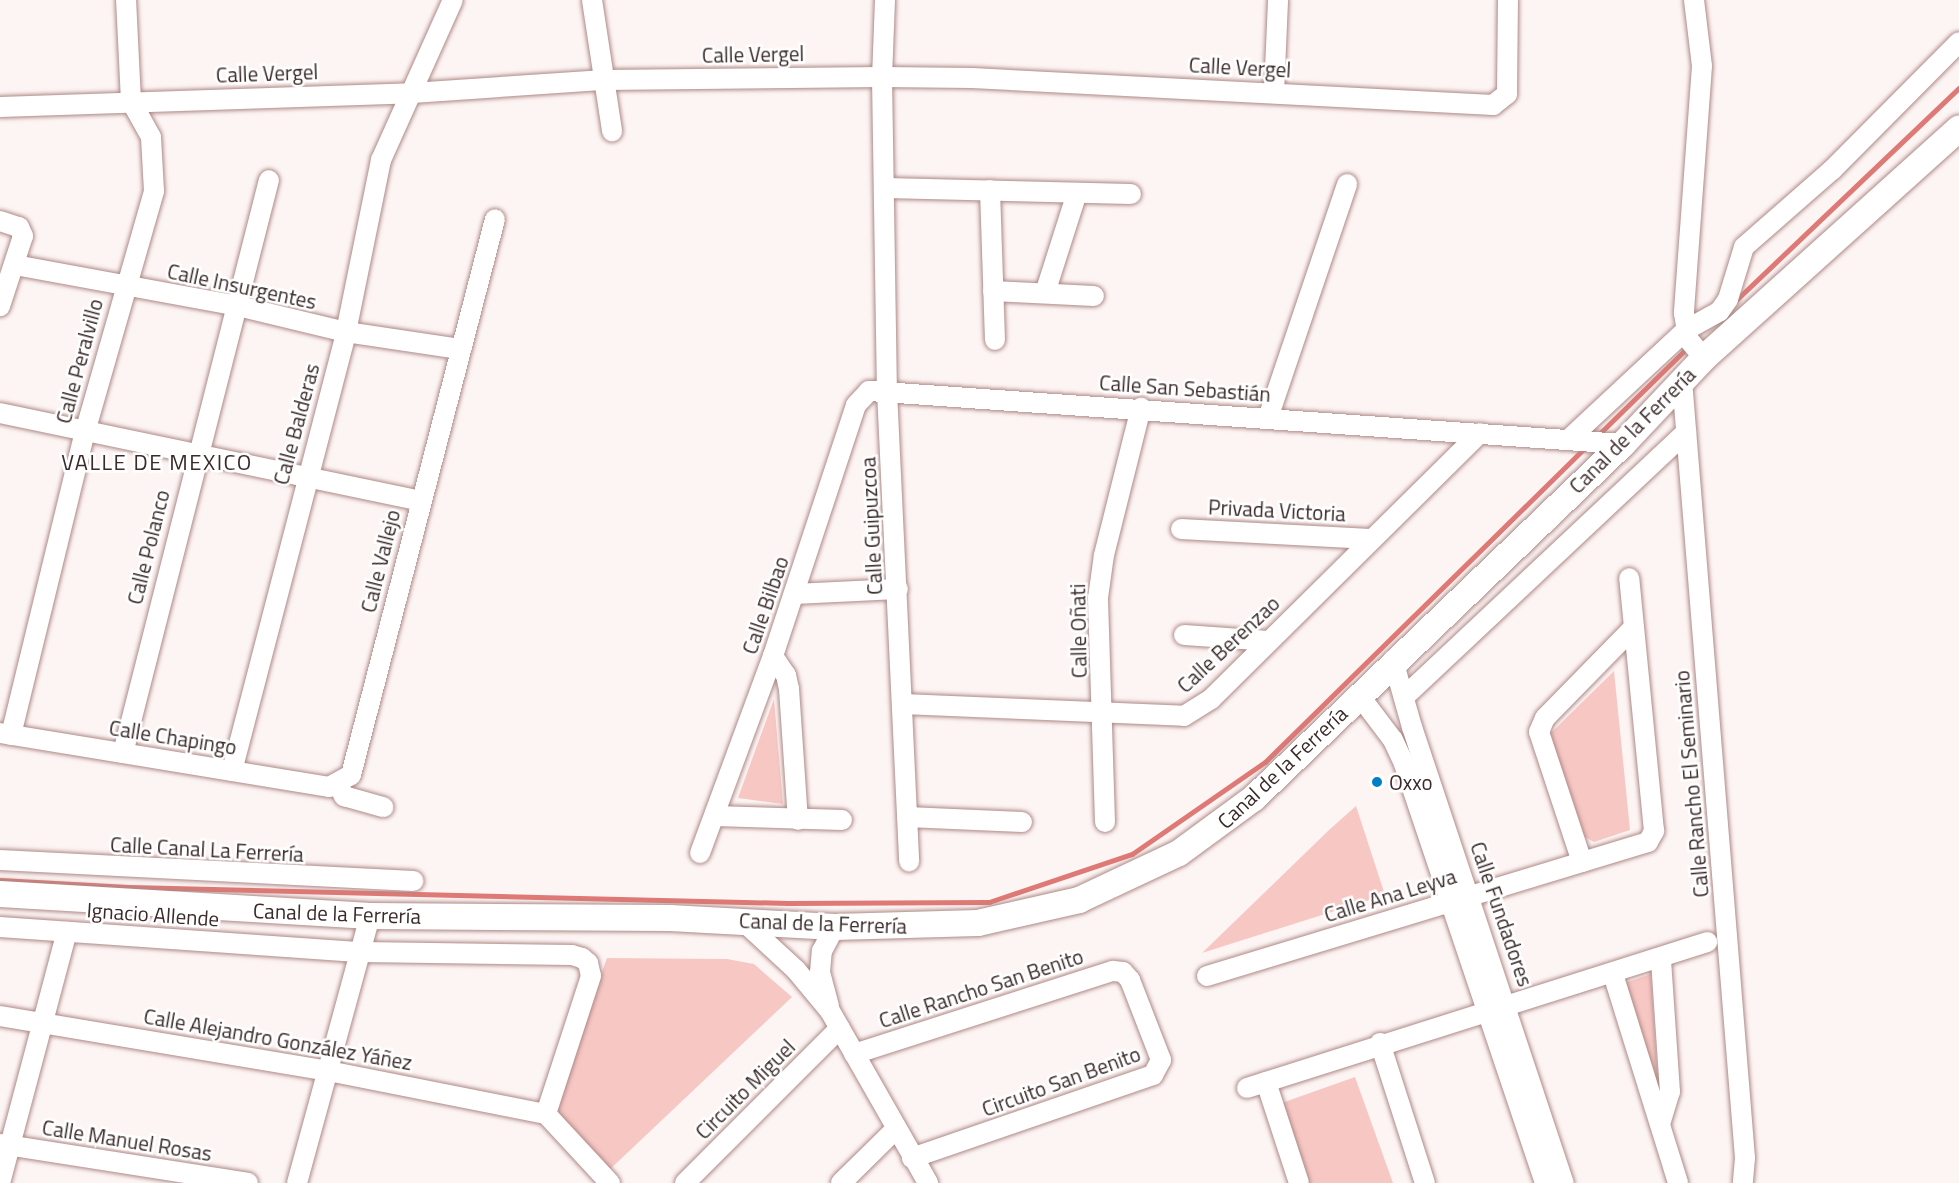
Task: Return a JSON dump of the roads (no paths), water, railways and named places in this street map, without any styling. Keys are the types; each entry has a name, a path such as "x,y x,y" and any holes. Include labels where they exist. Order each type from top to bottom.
{"street":[{"name":"Calle Peralvillo","path":"5,734 124,287 145,229 154,181 150,137 131,102 126,0"},
{"name":"Calle Balderas","path":"232,771 346,332 381,160 453,0"},
{"path":"592,0 612,131"},
{"name":"Calle Guipuzcoa","path":"885,0 882,77 886,188 887,391 909,861"},
{"path":"1274,93 1278,0"},
{"name":"Calle Vergel","path":"0,107 412,93 605,80 882,77 1274,93 1493,105 1504,100 1508,0"},
{"path":"1694,0 1702,66 1684,295 1694,344"},
{"path":"1568,440 1694,344 1728,299 1744,247 1762,229 1832,171 1959,42"},
{"name":"Canal de la Ferrería","path":"0,894 370,916 744,921 835,927 978,923 1079,900 1116,885 1179,853 1229,819 1315,741 1394,660 1623,444 1682,380 1694,344 1959,128"},
{"name":"Calle Polanco","path":"123,753 196,456 238,306 269,180"},
{"path":"1268,418 1347,184"},
{"path":"886,188 1131,194"},
{"path":"990,190 994,340"},
{"path":"1046,293 1077,193"},
{"name":"Calle Vallejo","path":"341,783 354,767 420,501 495,219"},
{"path":"0,221 23,230 15,265 0,306"},
{"name":"Calle Insurgentes","path":"15,265 124,287 238,306 346,332 460,349"},
{"path":"993,291 1094,296"},
{"name":"Calle Rancho El Seminario","path":"1682,380 1745,1158 1743,1183"},
{"name":"Calle Bilbao","path":"700,853 773,656 856,405 869,391 887,391"},
{"name":"Calle San Sebastián","path":"887,391 1623,444"},
{"name":"Calle Oñati","path":"1105,822 1100,577 1141,408"},
{"path":"0,413 196,456 420,501"},
{"path":"1404,696 1686,432"},
{"name":"Calle Berenzao","path":"903,704 1184,716 1211,699 1370,539 1480,434"},
{"name":"Privada Victoria","path":"1181,529 1370,539"},
{"path":"1582,862 1539,732 1545,718 1634,627 1629,578"},
{"path":"794,594 898,589"},
{"name":"Calle Ana Leyva","path":"1207,976 1648,842 1653,835 1634,627"},
{"path":"1184,635 1269,641"},
{"path":"773,656 786,675 789,689 798,820"},
{"name":"Calle Fundadores","path":"1394,660 1508,1006 1553,1180"},
{"name":"Calle Fundadores","path":"1359,695 1399,751 1486,1012 1553,1180"},
{"name":"Calle Chapingo","path":"5,734 232,771 341,783 344,795 383,807"},
{"path":"715,816 842,820"},
{"path":"907,817 1022,822"},
{"name":"Calle Canal La Ferrería","path":"0,860 413,881"},
{"path":"297,1183 370,916"},
{"path":"744,921 796,970 835,1020 927,1183"},
{"name":"Ignacio Allende","path":"0,927 361,952 572,955 588,963 591,976 546,1114"},
{"path":"835,927 822,951 820,972 835,1020"},
{"path":"0,1183 5,1145 67,932"},
{"path":"1299,1183 1257,1085 1380,1043 1613,974 1707,942"},
{"path":"1660,1124 1670,1092 1661,959"},
{"name":"Calle Rancho San Benito","path":"854,1054 1113,971 1123,972"},
{"name":"Circuito San Benito","path":"912,1158 1153,1076 1161,1060 1130,980 1123,972"},
{"path":"1613,974 1678,1183"},
{"name":"Calle Alejandro González Yáñez","path":"0,1016 328,1071 546,1114"},
{"name":"Circuito Miguel","path":"685,1183 835,1020"},
{"path":"1380,1043 1425,1183"},
{"path":"546,1114 610,1183"},
{"path":"841,1183 896,1130"},
{"name":"Calle Manuel Rosas","path":"5,1145 248,1183"}],"waterway":[{"path":"1733,303 1959,88"},
{"path":"1596,437 1688,347"},
{"path":"0,880 128,887 788,903 989,902 1132,854 1265,762 1585,448"}],"place":[{"name":"Oxxo","path":"1377,782"}],"district":[{"name":"VALLE DE MEXICO","path":"157,463"}]}
